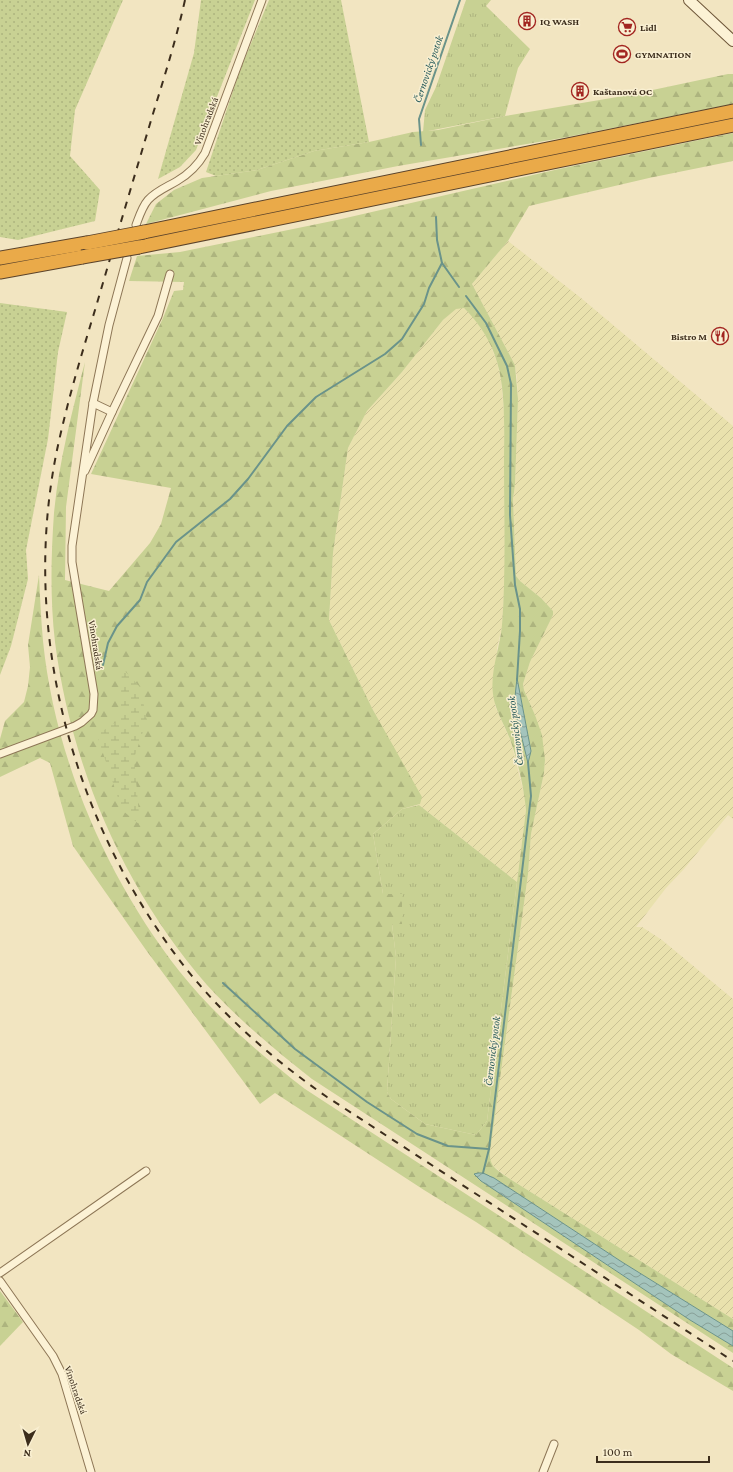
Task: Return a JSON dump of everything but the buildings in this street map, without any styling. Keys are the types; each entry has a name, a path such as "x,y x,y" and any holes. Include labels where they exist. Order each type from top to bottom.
{"highway":[{"path":"0,258 87,243 140,229 733,112"},
{"path":"0,272 139,247 733,125"}],"main road":[{"path":"689,0 733,41"}],"street":[{"name":"Vinohradská","path":"140,229 142,209 149,199 190,172 197,166 205,153 262,0"},
{"name":"Vinohradská","path":"0,754 75,726 88,718 93,710 94,694 72,562 72,546 92,403 109,325 127,258"},
{"name":"Vinohradská","path":"81,480 158,316 170,274"},
{"path":"92,403 112,412"},
{"path":"0,1273 146,1171"},
{"name":"Vinohradská","path":"0,1281 52,1356 62,1374 91,1472"},
{"path":"543,1472 554,1444"}],"shaded area":[{"path":"508,241 581,298 733,426 733,819 728,815 684,869 666,888 636,927 642,927 662,940 733,999 733,1319 510,1179 490,1162 490,1152 528,874 531,834 544,773 545,760 535,715 524,690 523,684 530,662 553,615 553,611 541,598 516,577 513,499 515,485 518,399 517,378 515,365 472,284"},
{"path":"456,308 464,308 475,319 488,339 497,362 501,381 504,413 505,575 502,627 497,648 495,706 511,742 525,798 526,810 517,882 419,805 392,745 373,710 329,620 333,553 348,448 367,411 402,372 443,320"}],"green space":[{"path":"0,0 123,0 75,110 70,156 100,190 95,221 18,240 0,237"},
{"path":"201,0 255,0 196,150 180,167 158,179 194,53"},
{"path":"269,0 341,0 369,142 314,151 257,170 216,176 206,172 240,70"},
{"path":"466,0 491,0 486,6 530,49 518,68 505,116 423,132 425,110 436,87"},
{"path":"733,74 733,104 562,138 398,166 271,191 146,224 156,204 174,190 202,178 257,170 314,151 369,142 413,132 438,130 505,116 629,95"},
{"path":"733,133 733,161 649,178 529,206 508,241 472,284 515,365 518,399 515,485 513,499 516,576 553,611 553,615 530,662 523,684 542,735 545,760 544,773 531,834 528,874 490,1157 495,1168 510,1179 733,1319 733,1331 622,1262 489,1175 481,1181 690,1320 733,1346 733,1353 312,1079 284,1057 219,998 177,948 150,909 106,824 88,780 74,735 63,688 55,642 52,610 52,545 56,494 71,418 85,362 66,507 65,580 109,591 150,543 161,524 171,488 91,474 174,291 183,290 184,282 129,281 137,256 180,252 337,220 559,169","holes":["464,308 475,320 488,340 497,362 502,386 504,426 504,585 502,625 492,685 494,700 500,718 509,736 516,758 526,810 487,1121 476,1135 425,1124 391,1099 387,1092 396,957 392,924 402,924 402,894 383,894 373,834 402,809 420,804 422,797 373,710 329,620 333,553 348,448 367,411 402,372 443,320 456,309","517,680 531,751 528,762 514,706"]},
{"path":"0,303 67,312 58,352 48,439 26,550 28,579 11,646 0,675"},
{"path":"39,575 43,641 49,685 59,729 72,773 108,858 129,898 154,936 194,989 239,1034 305,1089 733,1368 733,1391 671,1354 639,1330 476,1222 275,1093 260,1104 146,950 73,846 50,763 40,758 0,777 0,739 5,721 24,702 28,686 30,667 28,645"},
{"path":"122,668 140,687 147,720 134,758 140,825 122,810 97,735 120,719"},
{"path":"419,805 517,882 487,1121 476,1135 425,1124 391,1099 387,1092 396,957 392,924 402,924 402,895 383,894 373,834 402,809"},
{"path":"0,1291 23,1322 0,1346"}],"water":[{"path":"517,678 531,751 528,763 514,706"},
{"path":"483,1173 494,1178 622,1262 733,1331 733,1346 690,1320 481,1181 474,1174"}],"waterway":[{"name":"Černovický potok","path":"421,145 419,119 460,0"},
{"name":"Černovický potok","path":"436,217 437,240 442,263 459,287"},
{"path":"103,665 108,643 117,626 140,600 147,582 176,542 230,499 248,479 287,426 316,397 385,354 402,339 424,304 429,288 442,263"},
{"name":"Černovický potok","path":"466,296 486,323 507,366 511,384 510,515 515,585 520,609 517,680"},
{"name":"Černovický potok","path":"483,1173 489,1149 531,796 528,762"},
{"path":"223,983 295,1049 367,1102 417,1134 448,1146 489,1149"}],"railway":[{"path":"185,0 170,59 70,397 57,450 47,518 45,586 51,654 65,722 85,787 112,850 145,910 199,985 233,1020 269,1053 327,1097 733,1361"}],"place":[{"name":"IQ WASH","path":"527,21"},
{"name":"Lidl","path":"627,27"},
{"name":"GYMNATION","path":"622,54"},
{"name":"Kaštanová OC","path":"580,91"},
{"name":"Bistro M","path":"720,336"}]}
